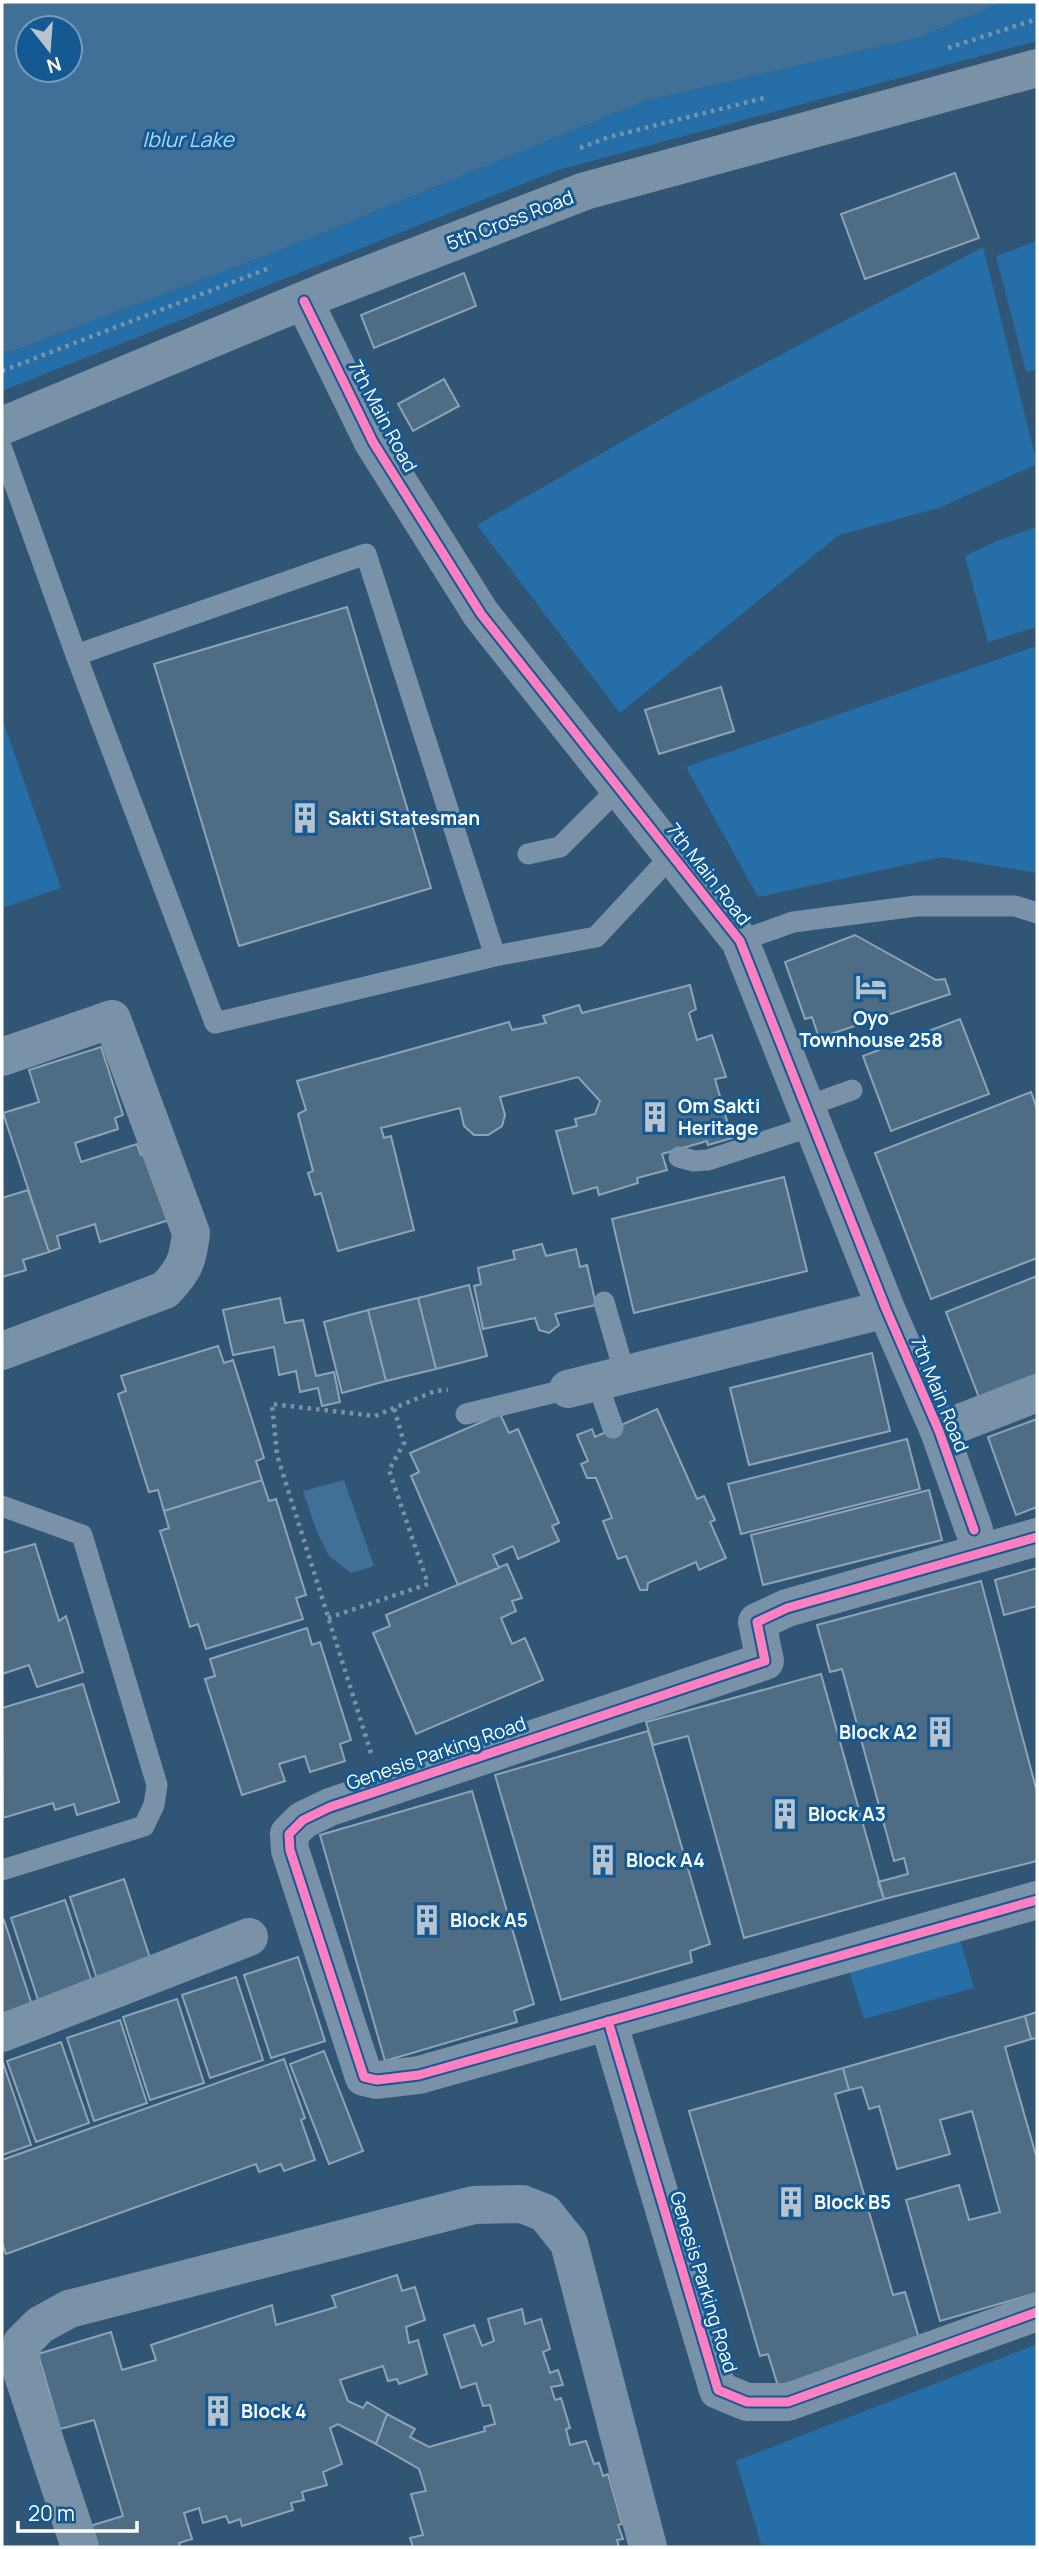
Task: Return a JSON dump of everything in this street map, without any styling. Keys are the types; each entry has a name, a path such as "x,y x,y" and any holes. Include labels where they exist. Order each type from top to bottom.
{"street":[{"name":"5th Cross Road","path":"2,426 304,301 585,191 1037,68"},
{"name":"7th Main Road","path":"304,301 373,442 481,614 740,941 808,1117 939,1431 974,1530"},
{"path":"2,1057 113,1019 191,1233 188,1258 179,1275 165,1290 2,1351"},
{"path":"597,1382 886,1309"},
{"path":"939,1431 1037,1393"},
{"name":"Genesis Parking Road","path":"1037,1537 787,1608 757,1622 765,1661 330,1807 303,1820 289,1834 290,1850 364,2077 377,2080 419,2075 1037,1900"},
{"path":"2,2033 249,1937"},
{"name":"Genesis Parking Road","path":"608,2021 719,2390 747,2402 788,2402 1037,2312"},
{"path":"80,2547 21,2369 22,2343 40,2325 69,2309 474,2205 522,2204 545,2213 569,2243 648,2547"}],"lane":[{"path":"2,449 76,655 215,1023 495,956 596,937 672,855"},
{"path":"76,655 366,554 495,956"},
{"path":"528,854 560,847 619,788"},
{"path":"740,941 793,922 916,906 1015,906 1037,913"},
{"path":"678,1157 694,1161 708,1160 808,1117 852,1090"},
{"path":"604,1302 597,1382 613,1428"},
{"path":"466,1414 597,1382"},
{"path":"2,1506 82,1535 157,1785 154,1805 144,1826 2,1870"}],"path":[{"path":"373,1760 277,1455 272,1404 375,1416 435,1391 457,1389"},
{"path":"328,1618 428,1584 388,1470 404,1443 394,1408"}],"shaded area":[{"path":"1003,2 1037,2 1037,41 558,170 2,391 2,352 13,351 283,249 645,101 917,38"},
{"path":"1037,241 1037,369 1026,372 996,256"},
{"path":"983,247 1037,464 939,508 839,535 620,713 477,525 679,409"},
{"path":"1037,527 1037,627 988,642 965,556 999,540"},
{"path":"1037,646 1037,873 942,857 758,897 686,767"},
{"path":"2,718 61,888 2,908"},
{"path":"958,1933 974,1988 864,2019 847,1964"},
{"path":"1037,2344 1037,2547 762,2547 736,2461"}],"water":[{"name":"Iblur Lake","path":"2,2 1003,2 917,38 645,101 283,249 13,351 2,352"},
{"path":"344,1480 374,1566 351,1573 329,1556 317,1532 303,1491"}],"building":[{"path":"955,173 979,238 865,279 841,214"},
{"path":"464,273 476,306 374,348 361,315"},
{"path":"444,379 459,406 413,431 398,404"},
{"name":"Sakti Statesman","path":"347,607 431,888 239,946 154,664"},
{"path":"721,687 734,731 659,754 645,710"},
{"name":"Oyo Townhouse 258","path":"855,935 936,980 945,979 950,994 819,1038 812,1017 805,1019 785,962"},
{"name":"Om Sakti Heritage","path":"690,985 696,1009 689,1013 697,1040 712,1035 726,1077 715,1079 732,1138 708,1145 707,1141 662,1154 667,1170 637,1178 638,1183 599,1195 597,1187 573,1194 556,1131 577,1126 575,1119 595,1114 600,1101 578,1077 500,1097 505,1115 502,1126 488,1135 474,1135 464,1126 460,1108 381,1128 384,1138 391,1136 414,1230 338,1251 321,1193 315,1195 308,1173 313,1171 298,1114 306,1110 297,1081 509,1022 512,1030 546,1023 543,1016 579,1005 582,1013"},
{"path":"960,1019 989,1094 891,1131 863,1056"},
{"path":"101,1047 123,1115 115,1118 118,1129 75,1143 81,1162 137,1144 141,1155 150,1152 172,1219 100,1242 95,1224 57,1236 60,1248 49,1252 3,1113 39,1102 29,1070"},
{"path":"1031,1092 1037,1109 1037,1258 931,1299 875,1153"},
{"path":"784,1177 807,1271 634,1313 612,1219"},
{"path":"28,1190 49,1252 23,1260 26,1270 2,1277 2,1198"},
{"path":"542,1244 546,1256 576,1249 580,1267 587,1265 596,1305 555,1314 559,1325 549,1333 539,1330 535,1318 483,1329 474,1286 481,1284 478,1268 515,1259 513,1251"},
{"path":"1037,1276 1037,1377 980,1400 946,1312"},
{"path":"469,1285 487,1356 436,1369 418,1298"},
{"path":"280,1298 285,1323 303,1320 316,1376 334,1372 340,1402 322,1406 318,1388 300,1392 296,1371 279,1375 274,1347 233,1355 223,1310"},
{"path":"418,1298 436,1369 386,1381 368,1310"},
{"path":"368,1310 386,1381 342,1393 324,1322"},
{"path":"218,1346 224,1363 233,1360 264,1458 256,1461 262,1480 164,1511 158,1490 149,1492 118,1394 126,1391 121,1376"},
{"path":"872,1353 890,1431 749,1465 730,1388"},
{"path":"657,1409 697,1499 704,1496 715,1520 710,1522 726,1558 699,1570 696,1562 648,1583 647,1590 640,1590 626,1556 618,1559 603,1521 612,1518 596,1478 587,1478 581,1464 588,1461 577,1435 592,1429 595,1437"},
{"path":"500,1414 509,1433 518,1429 559,1523 552,1526 559,1541 518,1559 513,1546 493,1555 499,1568 458,1585 411,1476 419,1472 410,1453"},
{"path":"1037,1419 1037,1507 1016,1515 988,1437"},
{"path":"907,1439 920,1489 741,1534 728,1484"},
{"path":"262,1480 269,1501 276,1499 306,1595 296,1598 303,1619 206,1649 198,1624 190,1627 160,1531 169,1528 164,1511"},
{"path":"929,1490 942,1540 763,1585 751,1535"},
{"path":"35,1544 59,1621 66,1616 83,1672 37,1687 29,1665 2,1674 2,1553"},
{"path":"507,1564 522,1598 512,1601 516,1611 501,1618 512,1644 525,1638 543,1680 416,1734 373,1633 390,1626 386,1615"},
{"path":"1037,1568 1037,1606 1004,1615 995,1580"},
{"name":"Block A2","path":"981,1581 1037,1792 1037,1861 884,1899 878,1882 908,1874 904,1858 894,1861 842,1669 830,1672 817,1625"},
{"path":"307,1628 312,1645 320,1642 351,1740 340,1744 345,1761 310,1772 305,1756 279,1764 285,1781 242,1795 205,1679 215,1676 210,1659"},
{"name":"Block A3","path":"821,1674 884,1899 744,1938 688,1736 653,1745 646,1722"},
{"path":"83,1684 119,1802 77,1815 74,1804 55,1810 53,1803 3,1818 2,1708"},
{"name":"Block A4","path":"648,1731 710,1944 690,1951 692,1962 561,2000 495,1775"},
{"name":"Block A5","path":"472,1791 534,2004 514,2011 517,2022 385,2061 320,1835"},
{"path":"124,1879 152,1964 98,1982 70,1897"},
{"path":"65,1900 93,1985 39,2003 11,1918"},
{"path":"4,1920 32,2005 2,2015 2,1921"},
{"path":"298,1957 325,2041 271,2058 244,1975"},
{"path":"236,1977 263,2060 210,2078 182,1995"},
{"path":"177,1999 204,2083 150,2100 123,2017"},
{"path":"1037,2012 1037,2038 1031,2039 1025,2016"},
{"path":"1025,2016 1031,2039 1005,2047 1037,2159 1037,2293 940,2321 906,2200 959,2185 969,2220 1000,2212 972,2111 940,2120 950,2154 897,2169 879,2106 869,2109 862,2087 849,2090 843,2068"},
{"path":"120,2020 147,2103 94,2121 67,2038"},
{"path":"61,2042 89,2123 36,2142 7,2061"},
{"path":"324,2051 363,2151 329,2164 290,2064"},
{"path":"284,2059 305,2118 301,2120 315,2160 284,2171 281,2164 259,2172 256,2164 6,2254 2,2243 2,2160"},
{"path":"2,2064 31,2145 2,2155"},
{"name":"Block B5","path":"843,2068 849,2090 835,2094 893,2295 905,2292 921,2345 778,2386 768,2354 760,2356 689,2111"},
{"name":"Block 4","path":"397,2275 402,2291 415,2287 425,2320 406,2327 409,2343 418,2340 427,2374 399,2384 397,2379 388,2381 383,2366 340,2380 348,2401 363,2408 367,2402 387,2414 376,2444 338,2424 330,2428 342,2464 323,2472 327,2485 302,2492 304,2500 291,2503 293,2510 242,2526 240,2519 229,2523 226,2516 203,2523 199,2508 184,2513 192,2539 179,2543 180,2547 96,2547 90,2526 123,2516 94,2420 60,2429 38,2354 111,2332 122,2370 156,2360 151,2345 272,2305 276,2325 336,2307 332,2296"},
{"path":"522,2309 525,2324 541,2319 550,2349 543,2352 550,2373 558,2370 563,2385 551,2387 555,2400 561,2398 570,2428 566,2429 570,2445 586,2441 594,2464 599,2463 603,2476 608,2474 622,2524 618,2525 623,2539 617,2540 619,2547 413,2547 410,2538 423,2535 411,2494 426,2491 419,2469 376,2444 387,2414 415,2429 410,2437 429,2447 485,2431 484,2427 495,2424 490,2405 483,2406 476,2383 461,2388 444,2335 474,2325 482,2346 494,2341 488,2319"}],"cycle path":[{"path":"304,301 373,442 481,614 740,941 886,1309 939,1431 974,1530"},
{"path":"1037,1537 787,1608 757,1622 765,1661 330,1807 303,1820 289,1834 290,1850 364,2077 377,2080 419,2075 1037,1900"},
{"path":"608,2021 718,2390 747,2402 788,2402 1037,2312"}],"place":[{"name":"Sakti Statesman","path":"305,818"},
{"name":"Oyo Townhouse 258","path":"871,987"},
{"name":"Om Sakti Heritage","path":"655,1117"},
{"name":"Block A2","path":"940,1732"},
{"name":"Block A3","path":"785,1814"},
{"name":"Block A4","path":"603,1860"},
{"name":"Block A5","path":"427,1920"},
{"name":"Block B5","path":"791,2202"},
{"name":"Block 4","path":"218,2411"}]}
